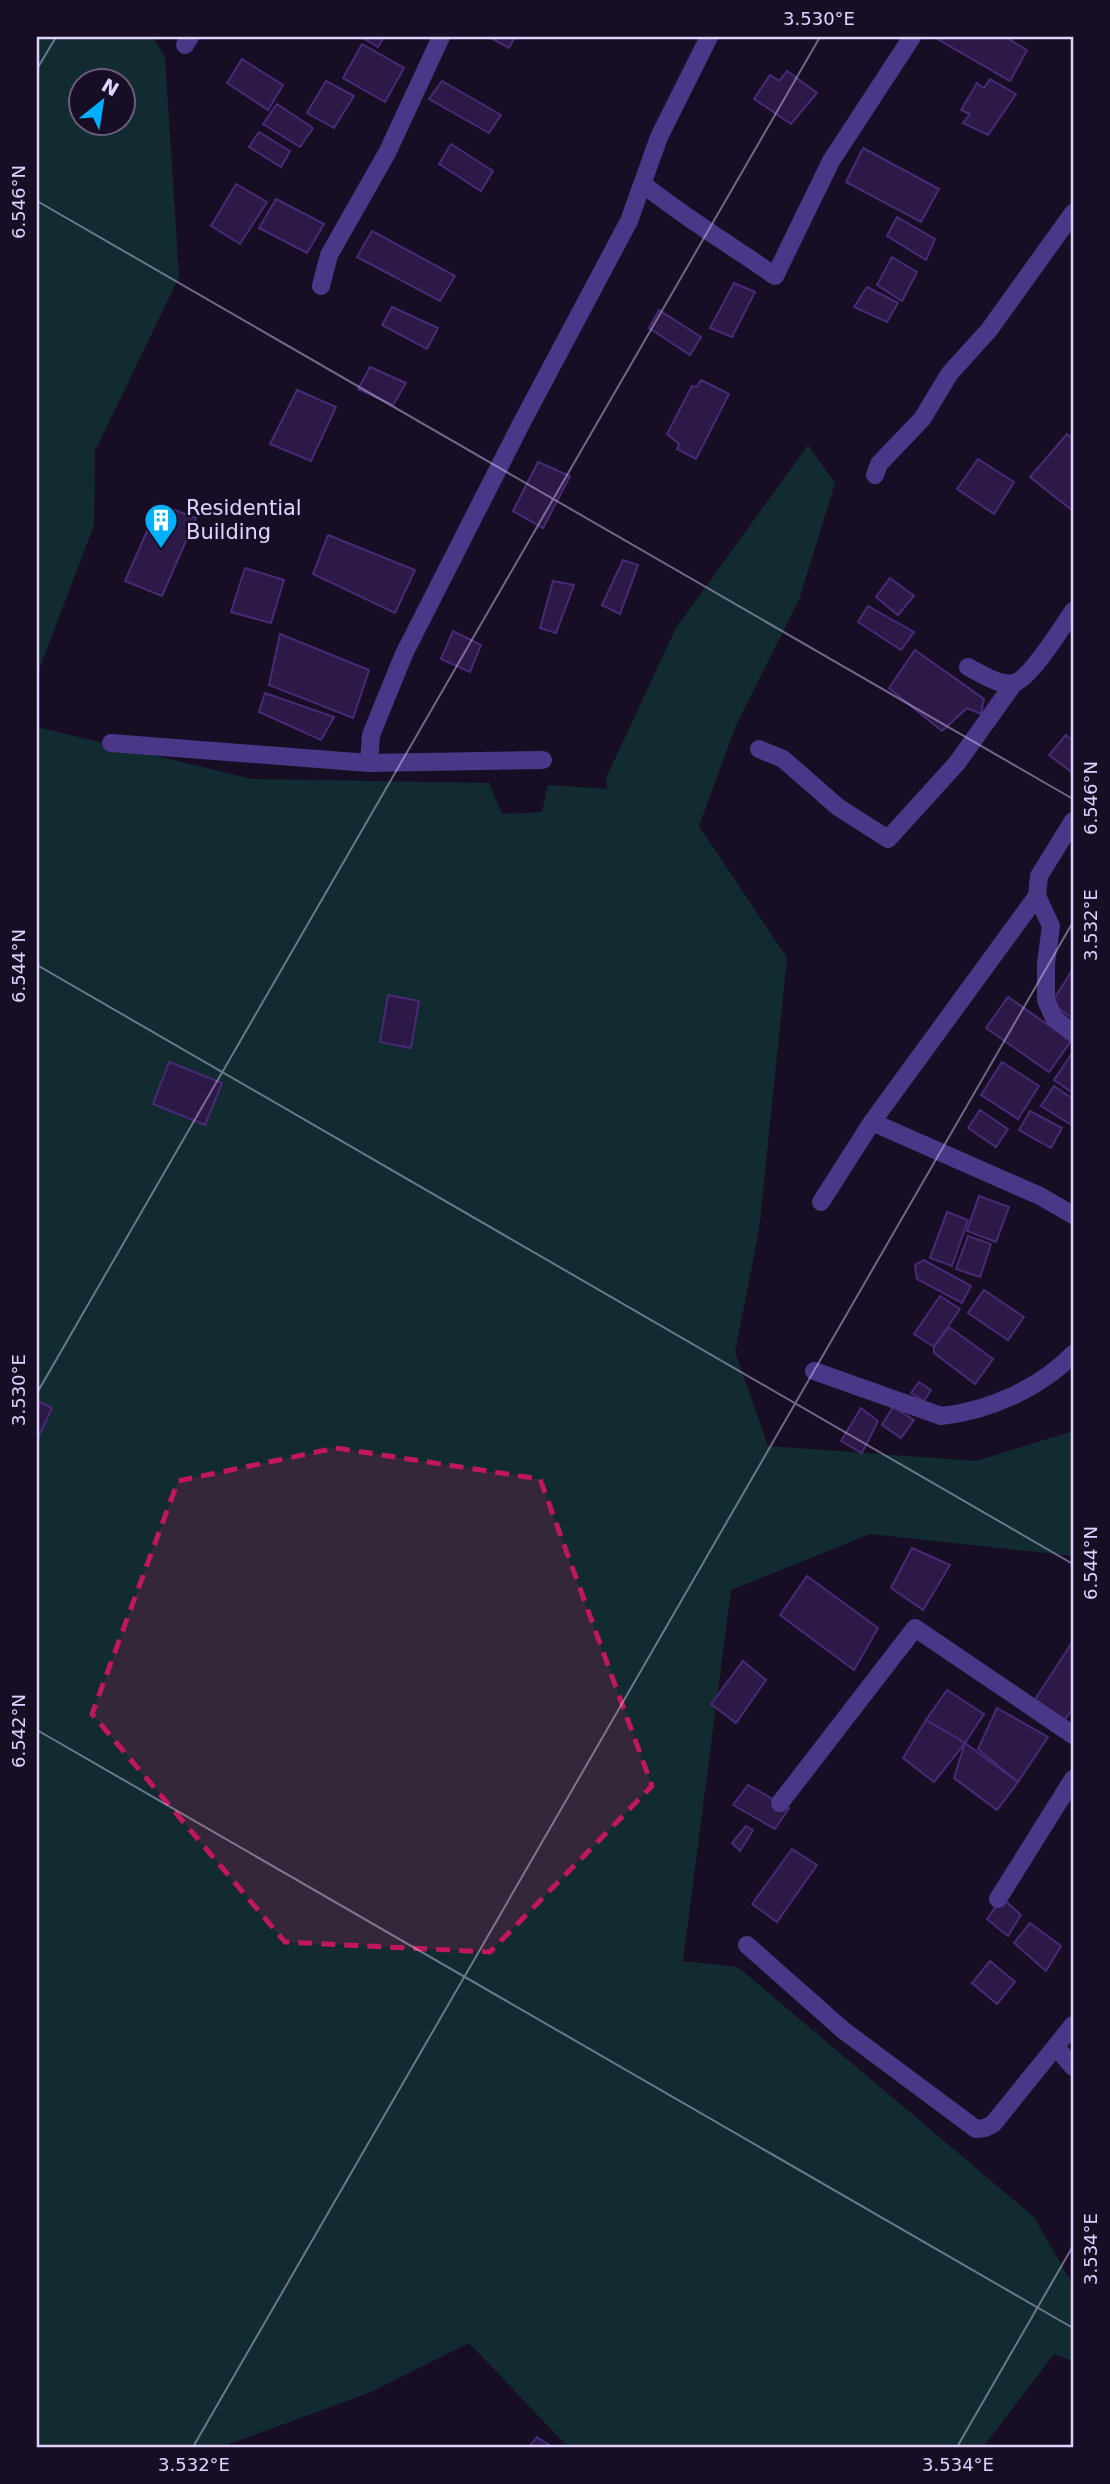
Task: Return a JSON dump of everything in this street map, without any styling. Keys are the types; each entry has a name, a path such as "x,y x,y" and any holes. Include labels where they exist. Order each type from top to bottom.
{"street":[{"path":"321,285 329,255 387,153 441,37"},
{"path":"369,763 371,734 404,654 521,424 629,221 659,137 709,37"},
{"path":"643,184 676,211 775,276 831,161 912,37"},
{"path":"875,475 879,464 922,419 950,373 989,330 1073,213"},
{"path":"759,749 783,759 838,807 888,839 957,763 1014,683 1024,677 1037,662 1073,611"},
{"path":"968,667 1000,682 1014,683"},
{"path":"111,743 369,763 543,760"},
{"path":"821,1202 872,1122 1037,895 1039,876 1073,821"},
{"path":"1037,895 1051,926 1046,963 1046,1000 1054,1018 1073,1033"},
{"path":"872,1122 1040,1196 1073,1215"},
{"path":"814,1371 941,1416 959,1414 1017,1394 1058,1370 1073,1354"},
{"path":"780,1803 915,1628 1073,1735"},
{"path":"998,1899 1073,1779"},
{"path":"747,1945 843,2030 976,2129 993,2124 1073,2025"},
{"path":"1056,2047 1073,2067"}],"highlighted area":[{"path":"336,1448 540,1479 652,1786 490,1952 285,1942 92,1714 178,1481"}],"green space":[{"path":"37,37 153,37 165,57 179,277 95,451 94,525 37,675"},
{"path":"808,445 835,483 799,600 735,728 699,826 787,958 759,1230 735,1352 768,1446 976,1461 1073,1431 1073,1556 870,1534 731,1590 683,1961 738,1967 1034,2217 1073,2285 1073,2361 1054,2354 983,2447 568,2447 469,2343 371,2392 221,2447 37,2447 37,727 252,779 489,783 502,814 542,812 548,785 607,789 606,778 676,628"}],"building":[{"path":"361,37 384,37 378,47"},
{"path":"489,37 515,37 509,48"},
{"path":"934,37 1005,37 1027,50 1010,81"},
{"path":"362,44 404,68 385,102 343,78"},
{"path":"242,59 283,85 268,110 227,83"},
{"path":"787,71 817,93 791,124 754,99 770,75 779,81"},
{"path":"990,79 1016,94 988,135 963,123 970,114 961,110 977,83 984,88"},
{"path":"326,81 354,96 334,128 307,113"},
{"path":"442,81 501,115 489,133 429,99"},
{"path":"277,104 313,128 300,147 263,124"},
{"path":"259,132 290,151 281,167 249,147"},
{"path":"451,144 493,171 481,191 439,164"},
{"path":"863,148 939,189 921,222 846,182"},
{"path":"236,184 267,202 240,244 211,226"},
{"path":"276,199 324,224 307,253 259,228"},
{"path":"897,217 935,239 926,260 887,236"},
{"path":"372,231 455,276 440,301 357,257"},
{"path":"892,257 917,272 902,301 877,285"},
{"path":"734,283 755,292 732,337 710,328"},
{"path":"867,287 898,303 887,322 854,307"},
{"path":"392,307 438,328 427,349 382,325"},
{"path":"659,310 701,337 690,355 649,328"},
{"path":"370,367 406,383 393,405 358,389"},
{"path":"701,380 729,394 696,459 677,449 679,444 667,434 692,386 697,387"},
{"name":"Residential Building","path":"297,390 336,407 311,461 270,444"},
{"path":"1067,434 1073,439 1073,511 1030,477"},
{"path":"978,459 1014,482 994,514 957,489"},
{"path":"538,462 570,476 543,528 513,511"},
{"name":"Residential Building","path":"159,504 196,518 162,596 125,581"},
{"path":"328,535 415,570 395,613 313,574"},
{"path":"623,560 638,565 620,614 602,605"},
{"name":"Residential Building","path":"245,568 284,580 271,623 231,612"},
{"path":"890,578 914,596 898,615 876,597"},
{"path":"553,581 574,585 556,633 540,628"},
{"path":"868,606 914,632 901,650 858,622"},
{"path":"453,631 481,645 470,672 441,659"},
{"path":"280,634 369,670 353,718 269,685"},
{"path":"915,650 984,699 981,714 967,708 942,731 889,688"},
{"path":"265,693 334,717 321,740 259,712"},
{"path":"1066,735 1073,741 1073,773 1049,755"},
{"path":"1071,972 1073,973 1073,1018 1051,1004"},
{"path":"388,995 419,1001 411,1048 380,1042"},
{"path":"1008,997 1071,1041 1049,1072 986,1028"},
{"path":"1073,1052 1073,1093 1054,1080"},
{"path":"169,1062 222,1083 205,1125 153,1104"},
{"path":"1002,1062 1039,1086 1018,1119 981,1095"},
{"path":"1054,1086 1073,1099 1073,1126 1041,1106"},
{"path":"980,1110 1008,1129 996,1147 968,1128"},
{"path":"1030,1111 1062,1128 1051,1148 1019,1130"},
{"path":"979,1196 1009,1207 996,1242 967,1231"},
{"path":"947,1212 968,1220 952,1266 930,1258"},
{"path":"968,1236 991,1244 980,1277 956,1269"},
{"path":"924,1260 971,1286 962,1303 917,1279 915,1265"},
{"path":"984,1290 1024,1317 1008,1340 968,1313"},
{"path":"940,1296 960,1309 934,1347 914,1334"},
{"path":"949,1327 993,1359 975,1384 934,1353 934,1347"},
{"path":"919,1382 931,1390 924,1401 911,1393"},
{"path":"37,1401 52,1408 37,1440"},
{"path":"893,1407 914,1420 901,1438 882,1425"},
{"path":"861,1408 878,1421 862,1453 841,1441"},
{"path":"912,1548 950,1565 923,1610 891,1588"},
{"path":"807,1576 878,1628 854,1670 780,1615"},
{"path":"1073,1641 1073,1708 1065,1720 1034,1701"},
{"path":"743,1661 766,1680 736,1723 711,1704"},
{"path":"947,1690 984,1714 965,1743 926,1720"},
{"path":"997,1708 1048,1737 1018,1782 978,1749"},
{"path":"926,1720 965,1743 934,1782 903,1758"},
{"path":"965,1743 1018,1782 997,1810 954,1778"},
{"path":"748,1785 789,1808 775,1829 733,1805"},
{"path":"746,1826 753,1830 740,1851 732,1843"},
{"path":"792,1849 817,1865 777,1922 752,1904"},
{"path":"1002,1898 1021,1915 1008,1936 987,1919"},
{"path":"1030,1923 1061,1946 1046,1971 1014,1943"},
{"path":"990,1961 1015,1982 997,2004 972,1983"},
{"path":"537,2437 552,2447 529,2447"}],"place":[{"name":"Residential Building","path":"161,550"}]}
